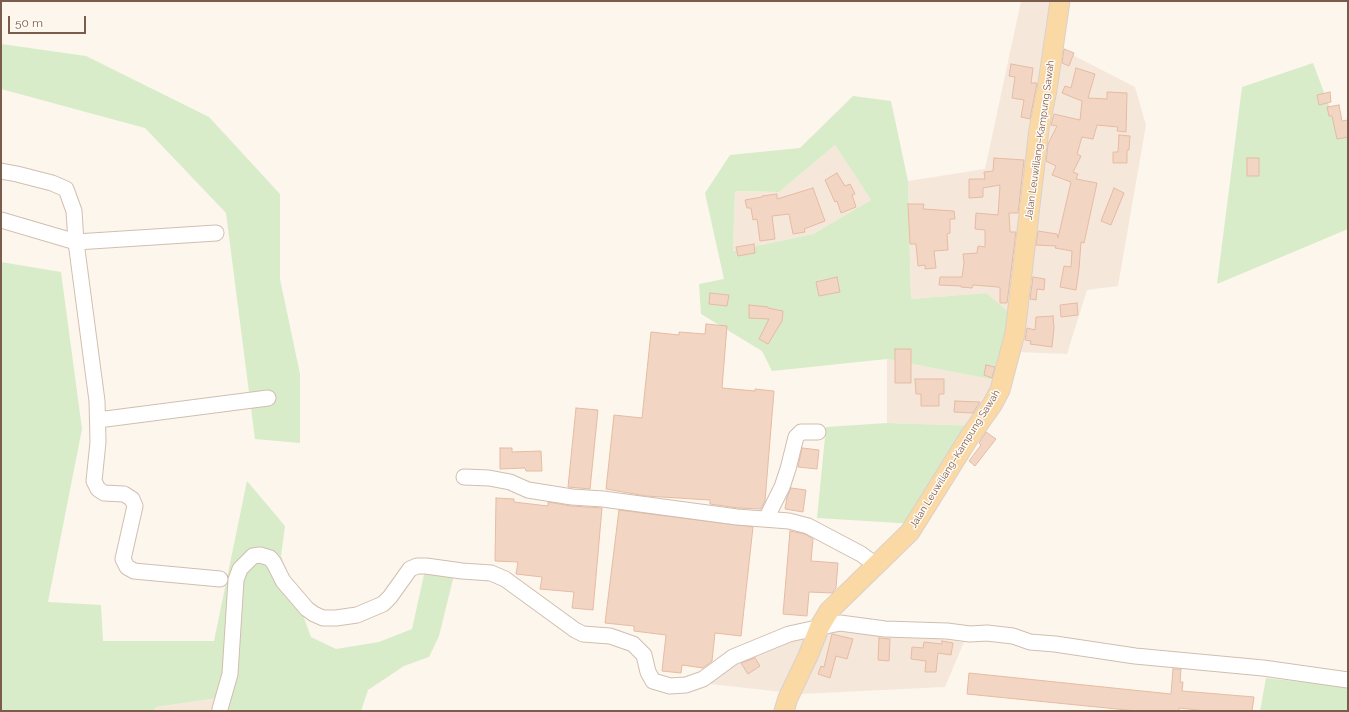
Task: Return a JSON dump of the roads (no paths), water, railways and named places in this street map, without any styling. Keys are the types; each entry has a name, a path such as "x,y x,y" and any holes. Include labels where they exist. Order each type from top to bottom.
{"main road":[{"name":"Jalan Leuwiliang–Kampung Sawah","path":"784,711 788,698 808,656 820,626 829,611 910,532 970,436 992,405 1000,390 1015,333 1039,129 1047,90 1060,1"}],"street":[{"path":"1,171 52,182 66,189 74,211 76,242 97,401 98,442 94,481 98,489 104,493 124,494 132,499 135,506 123,559 127,567 134,571 220,579"},
{"path":"1,220 76,242 216,234"},
{"path":"98,420 268,398"},
{"path":"766,519 782,487 796,437 801,432 818,432"},
{"path":"464,477 490,478 510,482 528,490 572,497 603,499 737,517 789,521 808,526 862,554 876,565"},
{"path":"220,711 230,674 236,580 240,569 253,556 260,555 270,558 289,590 307,609 323,618 357,615 383,604 390,597 410,569 417,566 462,572 491,572 505,579 575,630 583,634 610,636 633,644 644,655 648,672 653,682 670,686 686,685 703,679 733,657 789,634 820,626 840,623 885,630 947,631 970,634 1013,636 1030,642 1055,644 1135,656 1263,668 1348,680"}]}
